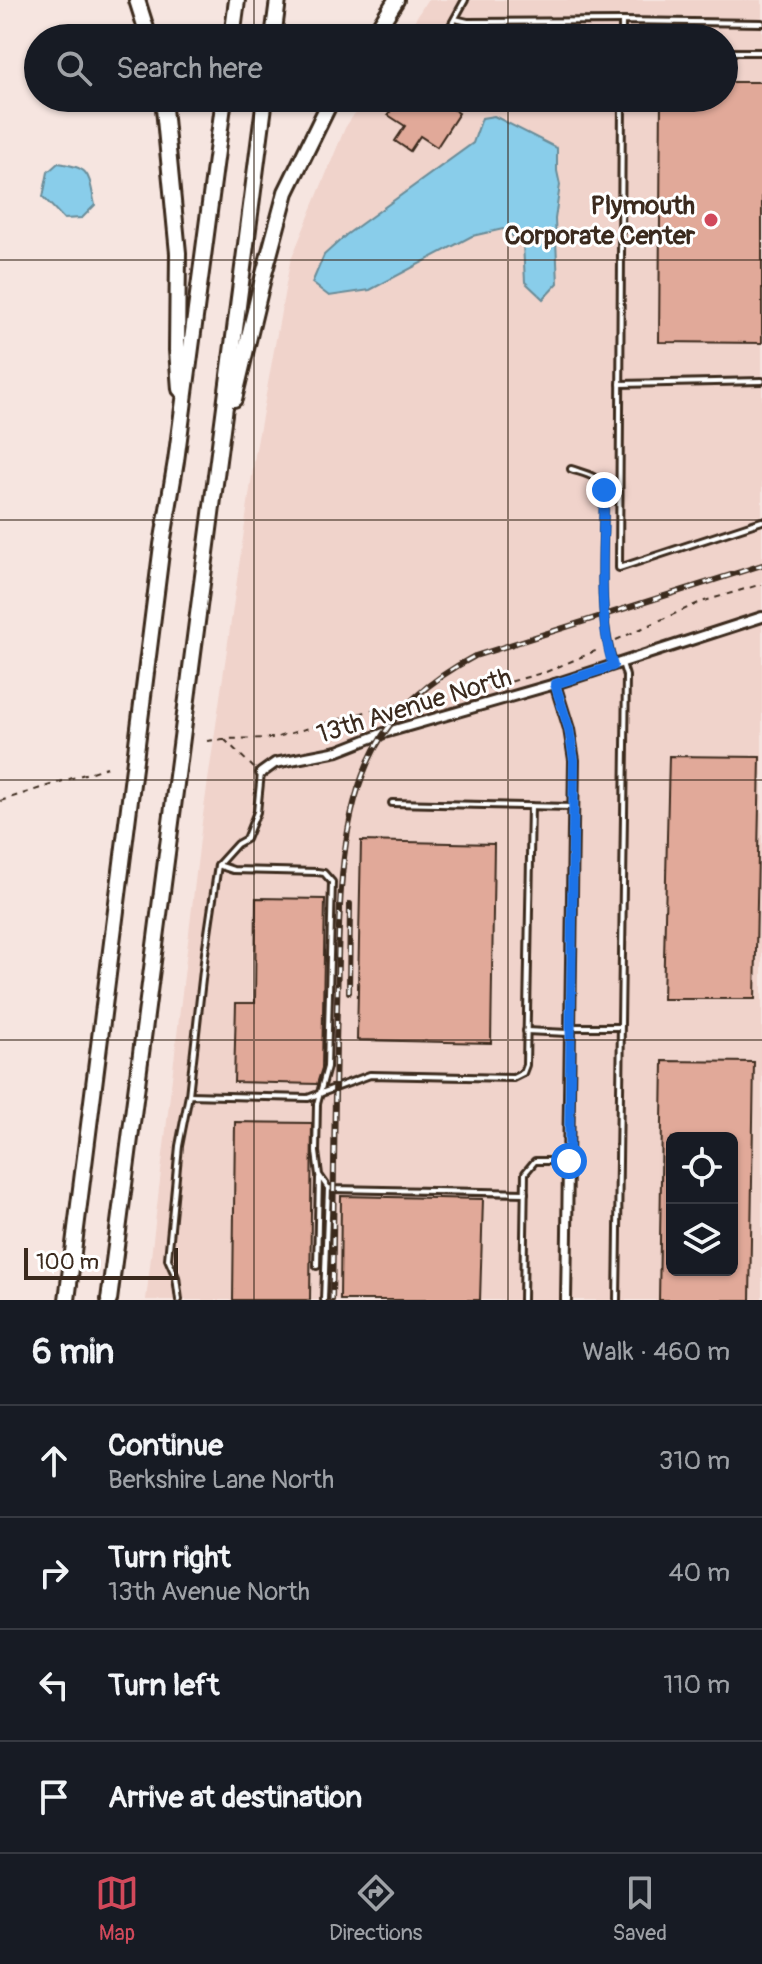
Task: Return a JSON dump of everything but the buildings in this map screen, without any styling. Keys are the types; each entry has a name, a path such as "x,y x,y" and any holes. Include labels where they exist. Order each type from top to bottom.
{"highway":[{"path":"137,0 145,24"},
{"path":"234,24 237,0"},
{"path":"275,24 278,0"},
{"path":"381,24 396,0"},
{"path":"164,112 178,253 177,350 182,419"},
{"path":"67,1300 162,545 182,419 222,112"},
{"path":"110,1300 263,112"},
{"path":"216,477 286,192 325,112"}],"street":[{"name":"13th Avenue North","path":"261,773 275,763 338,751 384,733 555,684 762,617"},
{"path":"555,684 565,714 574,760 566,1300"}],"lane":[{"path":"452,24 465,0"},
{"path":"455,19 468,22 762,23"},
{"path":"738,52 762,52"},
{"path":"622,112 619,568 762,521"},
{"path":"620,384 762,381"},
{"path":"571,469 595,477 604,490 606,645 626,676 617,1300"},
{"path":"179,1300 176,1277 168,1259 179,1146 189,1095 218,865 237,844 246,839 257,812 261,773"},
{"path":"392,803 574,807"},
{"path":"189,1095 308,1098 370,1075 513,1078 523,1073 526,1065 531,806"},
{"path":"218,865 233,870 324,873 332,882 327,1067 317,1113 317,1266"},
{"path":"526,1031 621,1027"},
{"path":"523,1300 525,1173 535,1161 569,1161"},
{"path":"319,1175 328,1188 324,1300"},
{"path":"328,1188 525,1193"}],"path":[{"path":"207,741 274,738 379,708 417,707 546,672 701,602 762,584"},
{"path":"223,739 261,773"},
{"path":"0,801 107,767"}],"shaded area":[{"path":"427,0 762,0 762,1300 146,1300 202,822 255,455 290,262 345,128 356,112 738,112 738,24 412,24"}],"water":[{"path":"494,116 557,148 560,185 555,219 558,283 543,299 525,282 523,244 503,229 472,236 370,290 329,296 312,283 324,255 346,235 473,143 482,118"},
{"path":"58,163 77,167 87,174 95,205 82,218 64,219 43,197 48,172"}],"railway":[{"path":"332,1300 342,876 352,809 374,750 394,720 417,695 475,656 762,565"},
{"path":"349,992 350,904"}],"place":[{"name":"Plymouth Corporate Center","path":"711,220"}],"route":[{"path":"569,1161 574,760 569,729 555,684 613,666 606,645 604,613 604,490"}]}
